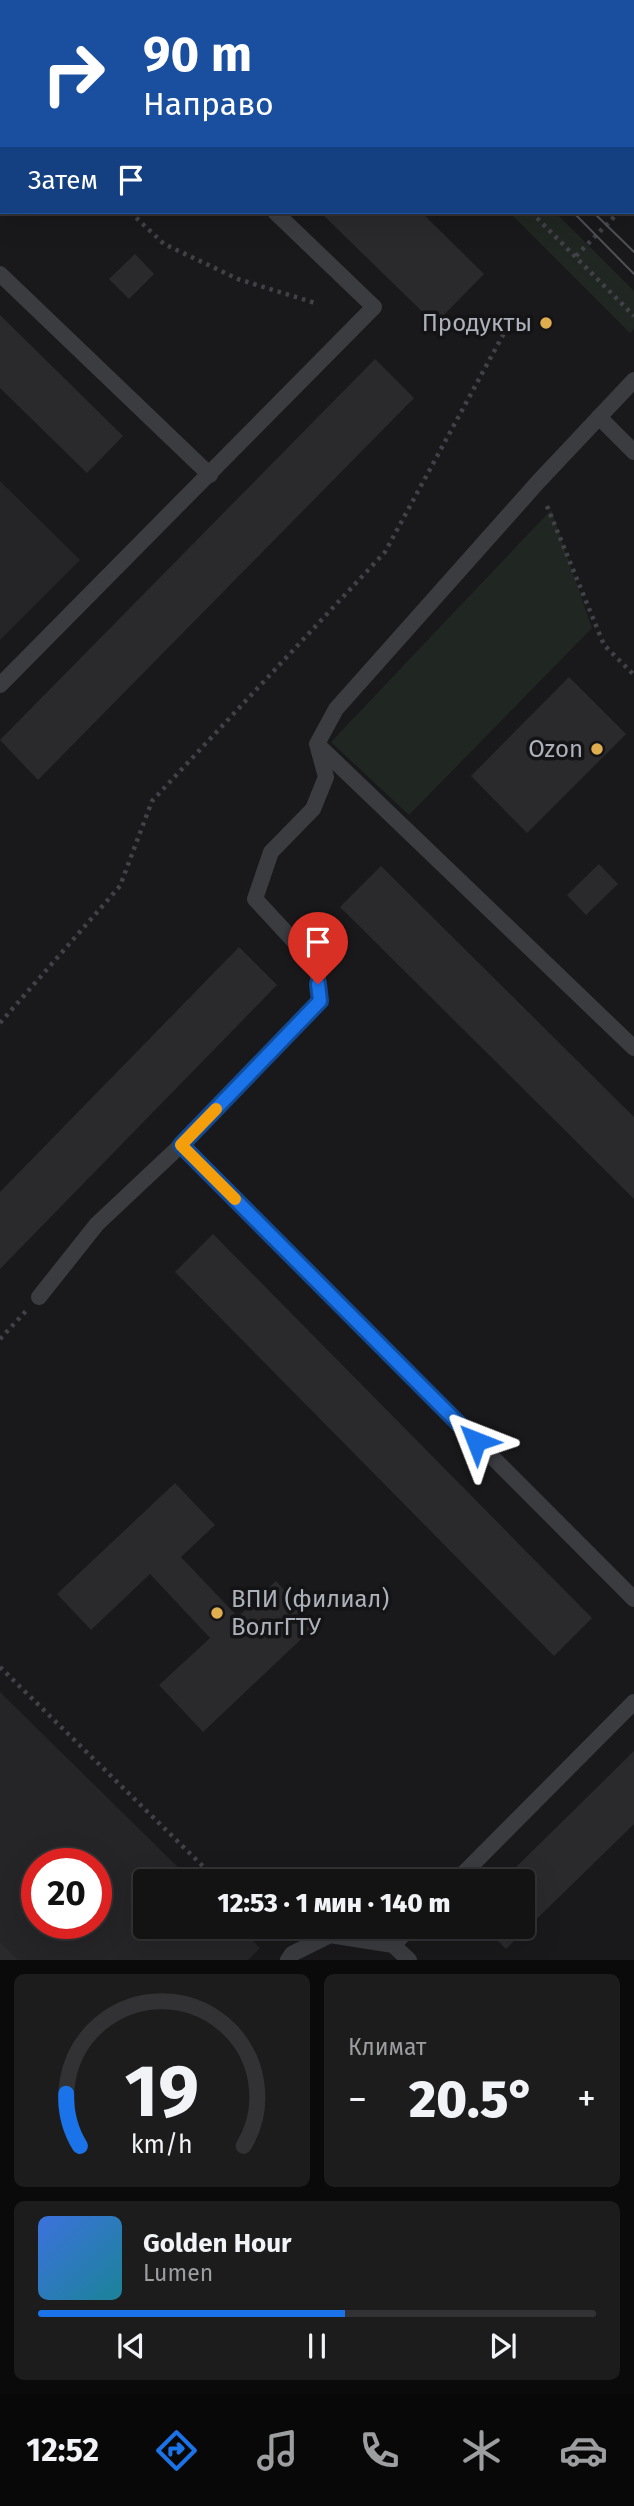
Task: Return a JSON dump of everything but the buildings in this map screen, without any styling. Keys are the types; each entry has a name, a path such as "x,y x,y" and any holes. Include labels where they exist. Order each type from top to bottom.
{"lane":[{"path":"0,685 374,307 277,214"},
{"path":"0,274 210,475"},
{"path":"39,1297 97,1224 181,1145 320,1001 317,966 256,899 271,852 313,809 326,778 317,744 336,709 538,482 634,380"},
{"path":"599,417 634,452"},
{"path":"317,744 634,1048"},
{"path":"181,1145 634,1599"},
{"path":"468,1869 634,1702"},
{"path":"288,1960 292,1954 330,1934 393,1945 409,1960"},
{"path":"393,1945 399,1939"}],"path":[{"path":"132,214 164,244 238,279 315,303"},
{"path":"533,214 634,316"},
{"path":"576,256 616,214"},
{"path":"0,1023 120,886 152,801 385,552 510,322"},
{"path":"538,482 604,645 634,675"},
{"path":"0,1339 39,1297"},
{"path":"0,1667 206,1869"}],"shaded area":[{"path":"511,214 557,214 634,291 634,329 630,333"},
{"path":"0,481 80,560 0,640"},
{"path":"551,510 592,628 409,815 331,742"},
{"path":"0,1692 180,1869 133,1869 133,1939 251,1939 260,1948 248,1960 0,1960"}],"tram line":[{"path":"575,214 634,274"},
{"path":"595,214 634,252"}],"slow traffic":[{"path":"216,1109 181,1145 235,1199"}],"place":[{"name":"Продукты","path":"546,323"},
{"name":"Ozon","path":"597,749"},
{"name":"ВПИ (филиал) ВолгГТУ","path":"217,1613"}],"route":[{"path":"318,984 320,1001 181,1145 476,1441"}]}
